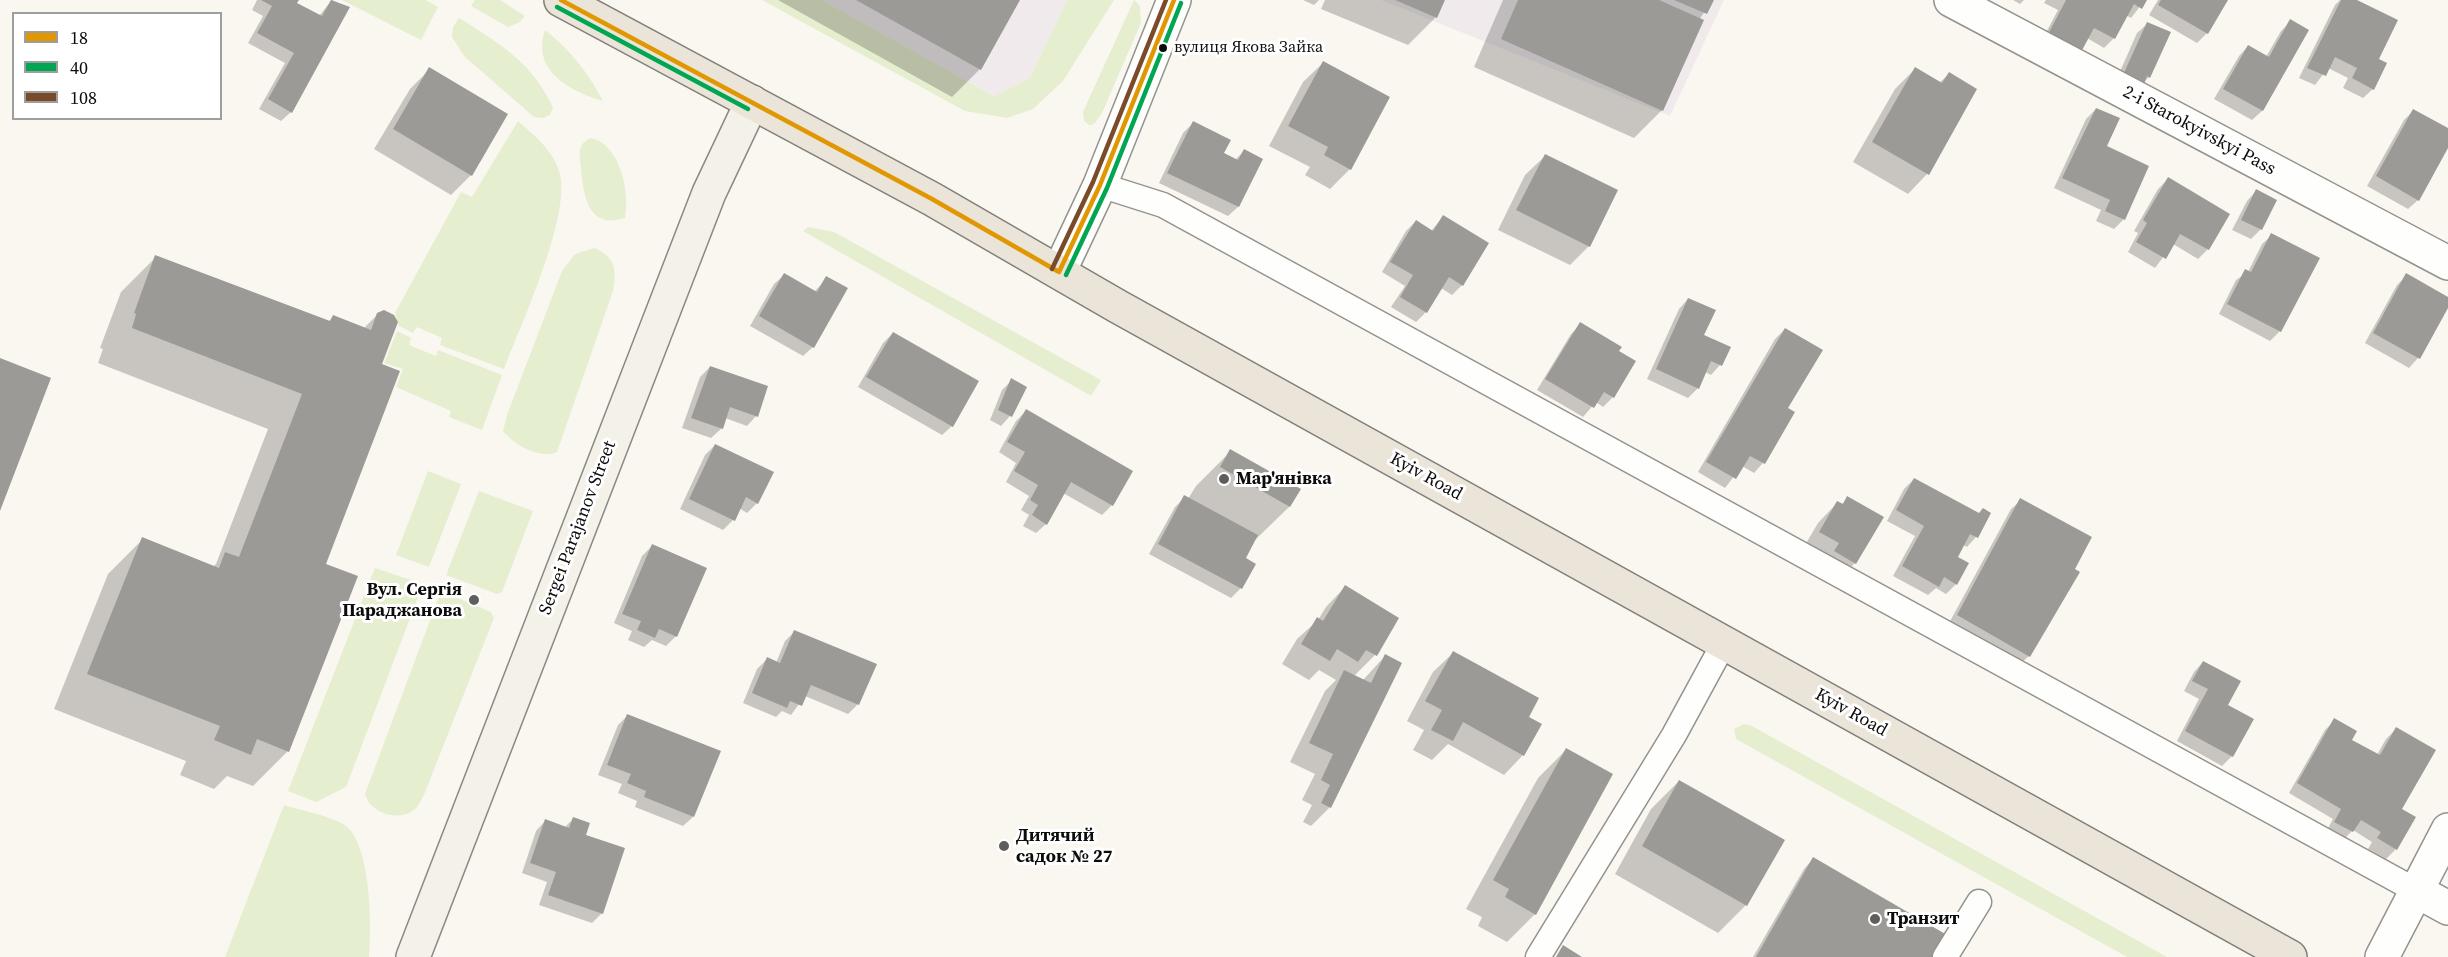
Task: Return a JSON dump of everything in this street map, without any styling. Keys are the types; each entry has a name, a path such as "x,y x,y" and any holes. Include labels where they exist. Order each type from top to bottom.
{"main road":[{"name":"Kyiv Road","path":"561,0 932,199 1059,273 2290,957"},
{"name":"Sergei Parajanov Street","path":"413,957 709,193 752,102"}],"street":[{"path":"1059,273 1100,185 1174,0"},
{"name":"2-i Starokyivskyi Pass","path":"1950,0 2448,263"},
{"path":"2382,957 2448,830"},
{"path":"2415,890 2448,908"}],"lane":[{"path":"1100,185 1162,205 2415,890"},
{"path":"1538,957 1674,735 1724,643"},
{"path":"1945,957 1979,902"}],"shaded area":[{"path":"822,0 1067,0 1030,78 994,96"},
{"path":"1381,0 1724,0 1670,116"}],"green space":[{"path":"342,0 426,0 438,7 421,40"},
{"path":"475,0 500,0 525,16 520,22 508,27 471,6"},
{"path":"762,0 822,0 994,96 1030,78 1067,0 1114,0 1063,81 1033,109 1007,118 965,111"},
{"path":"1134,0 1140,6 1141,23 1102,113 1094,124 1089,125 1084,121 1083,112"},
{"path":"459,18 501,45 525,67 545,92 553,108 550,115 543,118 534,117 464,56 452,37 453,27"},
{"path":"545,30 578,62 603,101 566,85 556,77 543,57 542,44"},
{"path":"518,121 543,144 553,158 560,174 561,193 558,217 542,272 504,369 440,345 442,338 417,327 413,333 399,326 395,313 461,192 472,197"},
{"path":"591,138 601,142 609,149 621,170 626,195 625,218 603,219 596,215 586,200 580,152 584,142"},
{"path":"808,227 834,232 1101,380 1091,396 803,231"},
{"path":"594,248 606,255 613,265 615,277 613,291 557,452 543,454 535,452 513,441 503,431 507,415 562,271 575,254"},
{"path":"397,331 411,338 409,345 436,356 438,350 502,375 482,430 449,417 451,411 396,387 403,369 384,363"},
{"path":"428,471 461,484 429,567 396,555"},
{"path":"479,491 533,511 502,592 497,594 446,575"},
{"path":"375,568 423,584 346,787 316,802 288,791"},
{"path":"441,591 491,612 494,618 422,799 410,813 387,814 373,807 365,794"},
{"path":"1744,724 1752,726 2167,957 2127,957 1736,739 1734,729"},
{"path":"284,805 341,823 354,836 361,850 368,888 369,957 225,957"}],"building":[{"path":"261,0 299,0 297,3 322,16 331,0 350,7 292,113 268,99 294,53 257,33 272,6"},
{"path":"856,0 1020,0 981,70"},
{"path":"1395,0 1445,0 1437,18"},
{"path":"1518,0 1659,0 1704,20 1663,111 1501,39"},
{"path":"1674,0 1714,0 1707,14"},
{"path":"2066,0 2147,0 2142,9 2134,4 2115,39 2094,28 2081,52 2048,34"},
{"path":"2161,0 2228,0 2208,34 2158,5"},
{"path":"2341,0 2357,0 2398,20 2379,59 2387,63 2374,90 2352,78 2357,68 2335,57 2326,76 2307,68"},
{"path":"2290,19 2309,30 2263,111 2223,89 2248,45 2269,57"},
{"path":"2147,22 2171,32 2150,78 2147,76 2144,84 2123,75"},
{"path":"1323,61 1390,97 1351,170 1324,155 1328,147 1288,126"},
{"path":"429,67 508,114 472,176 393,129"},
{"path":"1915,67 1942,83 1949,72 1977,89 1929,175 1872,142"},
{"path":"2096,108 2120,118 2107,146 2149,166 2125,220 2105,211 2110,200 2062,178"},
{"path":"2413,109 2448,128 2448,148 2419,201 2376,176"},
{"path":"1193,121 1231,140 1224,153 1238,160 1244,149 1263,159 1239,207 1167,173"},
{"path":"1545,154 1618,190 1590,247 1516,210"},
{"path":"2168,177 2230,214 2209,250 2180,234 2166,259 2136,242 2147,223 2143,220"},
{"path":"2256,189 2277,200 2262,230 2241,220"},
{"path":"1443,215 1489,243 1463,286 1449,277 1427,313 1400,297 1413,275 1390,262 1416,220 1433,231"},
{"path":"2271,233 2320,258 2281,332 2227,304 2245,269 2251,272"},
{"path":"155,255 330,321 333,315 371,330 377,313 384,310 394,315 398,322 382,364 400,371 326,564 358,576 289,752 257,739 251,755 214,740 220,726 87,674 142,537 219,568 225,552 239,557 302,394 132,328 136,314 134,313"},
{"path":"784,273 817,292 826,276 848,288 814,348 759,316"},
{"path":"2406,273 2448,297 2448,308 2420,359 2373,333"},
{"path":"1688,298 1716,310 1704,335 1731,347 1722,366 1711,361 1699,389 1656,369"},
{"path":"1580,322 1622,347 1619,351 1636,361 1614,398 1604,392 1594,408 1545,379"},
{"path":"1785,328 1823,350 1788,408 1795,412 1765,464 1750,456 1736,479 1706,462"},
{"path":"893,332 979,381 953,427 866,377"},
{"path":"0,358 51,378 0,511"},
{"path":"710,366 768,386 758,417 730,407 723,429 691,418"},
{"path":"1011,378 1027,387 1012,417 998,410"},
{"path":"1026,409 1133,471 1113,506 1071,482 1047,525 1032,515 1038,505 1030,500 1038,485 1014,471 1025,452 1007,442"},
{"path":"715,444 774,472 758,504 746,497 735,521 689,499"},
{"path":"1230,449 1301,489 1290,507 1220,467"},
{"path":"1914,478 1979,513 1983,508 1991,513 1978,538 1970,534 1958,557 1969,563 1957,585 1944,577 1939,587 1902,566 1924,526 1896,510"},
{"path":"1184,495 1258,535 1246,558 1256,564 1242,589 1158,544"},
{"path":"1847,496 1884,517 1856,564 1834,551 1839,543 1819,532 1837,501 1843,504"},
{"path":"2020,498 2092,537 2075,569 2080,572 2030,657 1957,615"},
{"path":"652,544 707,568 677,637 659,629 655,638 637,630 641,621 622,614"},
{"path":"1345,585 1399,618 1377,656 1366,650 1358,662 1337,649 1330,661 1301,644 1317,617 1323,621"},
{"path":"794,630 877,664 859,705 811,685 802,706 790,701 787,708 752,693 767,657 780,663"},
{"path":"1453,651 1539,698 1529,717 1542,724 1524,756 1463,722 1453,741 1431,730 1442,710 1425,701"},
{"path":"1385,654 1402,663 1331,808 1321,803 1330,785 1321,780 1333,754 1309,743 1344,670 1371,683"},
{"path":"2203,661 2241,681 2228,705 2254,719 2233,757 2185,731 2208,689 2192,681"},
{"path":"627,714 721,751 694,817 644,797 646,791 627,783 631,774 607,765"},
{"path":"2334,718 2357,731 2352,740 2380,755 2396,727 2436,750 2402,809 2416,817 2397,850 2377,838 2381,832 2361,820 2353,832 2334,822 2341,809 2297,783"},
{"path":"1566,748 1613,774 1536,915 1505,897 1509,889 1493,880"},
{"path":"1679,780 1785,840 1747,906 1642,846"},
{"path":"573,817 590,823 586,835 625,848 603,914 548,895 556,872 530,863 545,819 569,828"},
{"path":"1813,857 1947,935 1935,957 1756,957"},
{"path":"1563,945 1582,957 1556,957"}],"transit line":[{"name":"18","path":"561,0 932,199 1059,272"},
{"name":"108","path":"1052,269 1093,182 1166,0"},
{"name":"18","path":"1059,272 1100,185 1174,0"},
{"name":"40","path":"1066,275 1107,188 1181,3"},
{"name":"40","path":"557,7 748,109"}],"place":[{"name":"вулиця Якова Зайка","path":"1163,48"},
{"name":"Мар'янівка","path":"1224,479"},
{"name":"Вул. Сергія Параджанова","path":"474,600"},
{"name":"Дитячий садок № 27","path":"1004,846"},
{"name":"Транзит","path":"1875,919"}]}
